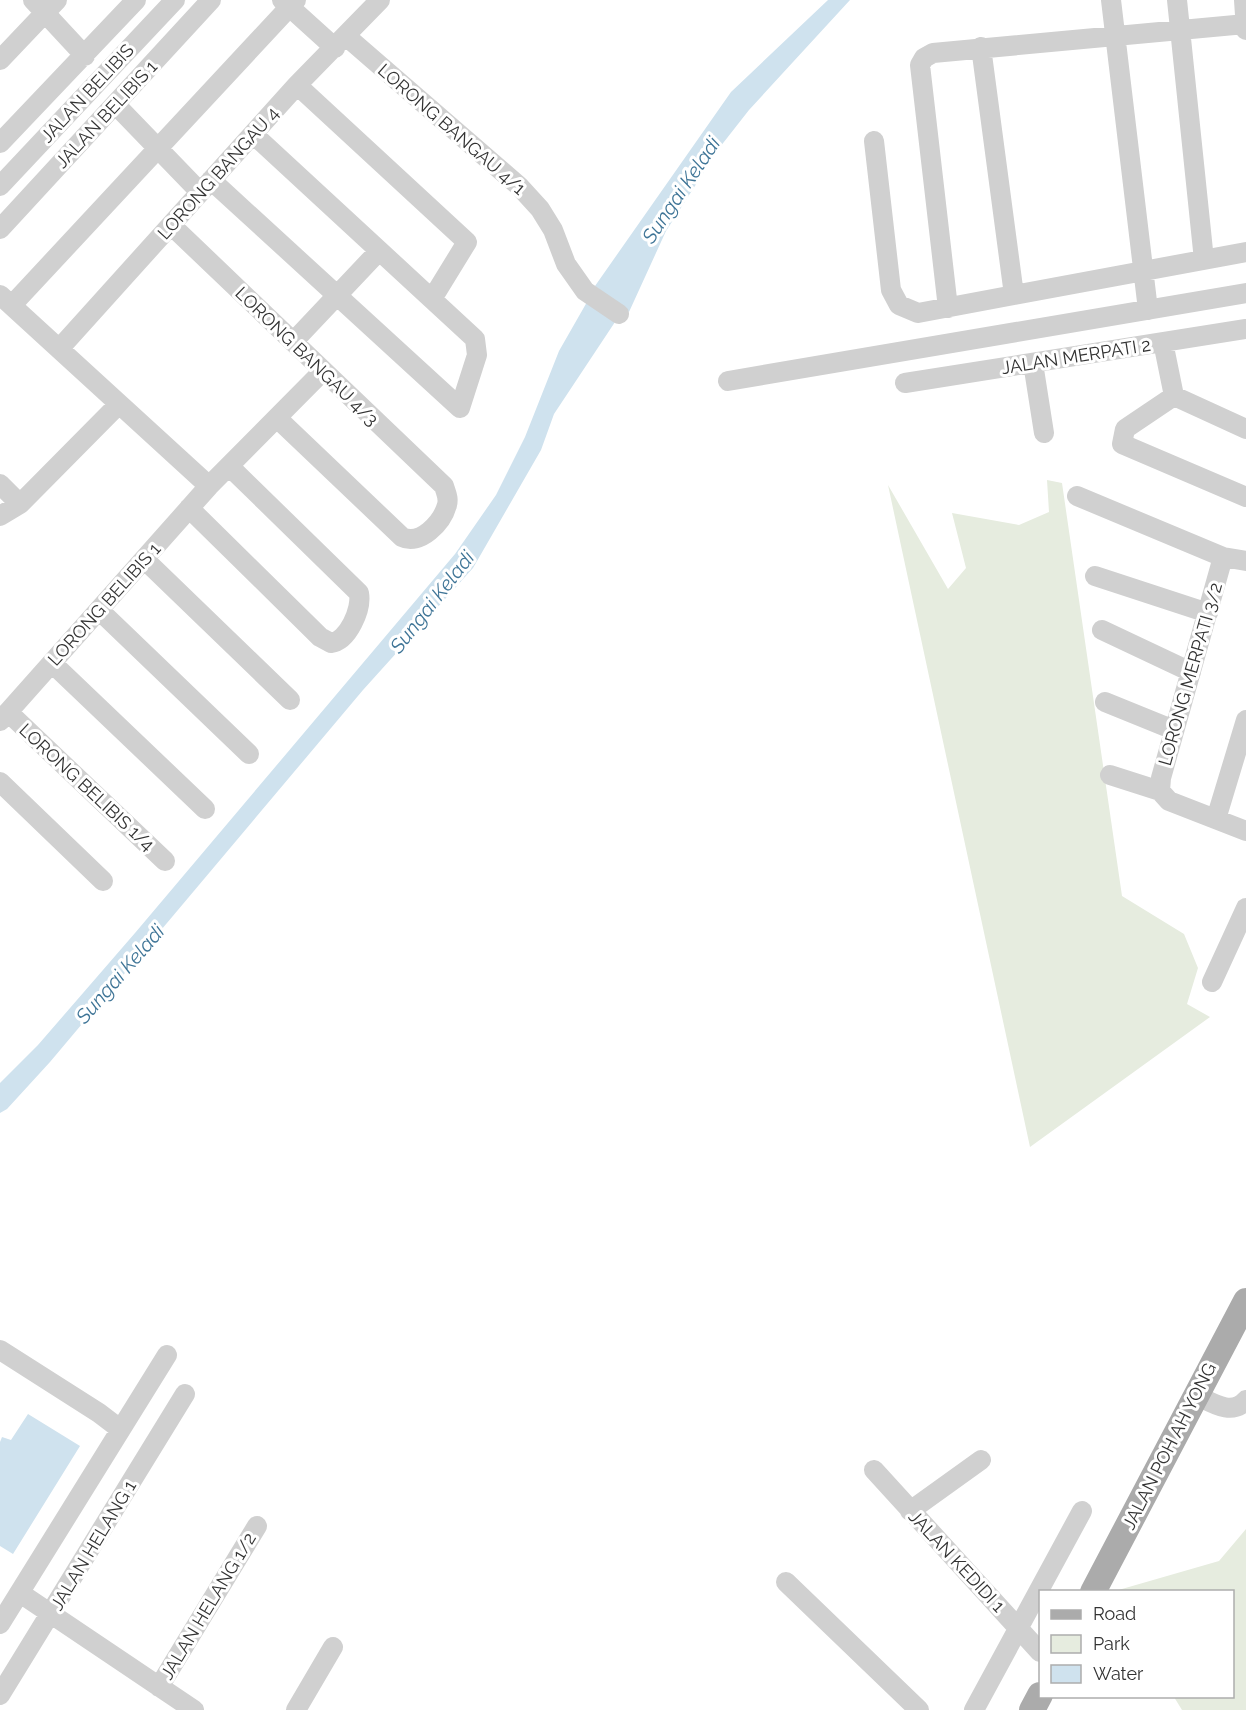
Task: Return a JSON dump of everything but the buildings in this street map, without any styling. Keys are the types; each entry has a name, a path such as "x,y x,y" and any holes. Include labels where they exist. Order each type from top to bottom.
{"main road":[{"name":"JALAN POH AH YONG","path":"1094,1590 1246,1301"}],"street":[{"path":"0,143 136,0"},
{"name":"JALAN BELIBIS","path":"0,186 175,0"},
{"name":"JALAN BELIBIS 1","path":"0,229 211,0"},
{"name":"LORONG BANGAU 4","path":"59,349 297,85 341,43 380,0"},
{"path":"1111,0 1148,310"},
{"path":"1177,0 1204,260"},
{"path":"1244,0 1246,30"},
{"path":"209,486 6,300 158,148 289,2"},
{"name":"LORONG BANGAU 4/1","path":"289,2 519,186 545,216 566,264 585,291 619,314"},
{"path":"0,60 45,4 85,56"},
{"path":"948,308 920,65 924,58 933,53 981,47 1246,24"},
{"path":"981,47 1014,295"},
{"path":"297,85 467,242 432,299"},
{"path":"115,104 158,148 336,296 460,408 477,355 475,339 253,134"},
{"path":"874,141 891,290 899,305 918,313 1246,252"},
{"name":"LORONG BANGAU 4/3","path":"171,225 444,486 448,503 444,512 422,538 410,541 402,537 277,418"},
{"path":"293,342 379,251"},
{"path":"728,381 1246,293"},
{"name":"JALAN MERPATI 2","path":"905,383 1246,329"},
{"path":"1163,342 1174,396"},
{"path":"1033,363 1044,433"},
{"name":"LORONG BELIBIS 1","path":"4,717 209,486 323,370"},
{"path":"1174,396 1246,429"},
{"path":"1174,396 1125,429 1122,444 1246,497"},
{"path":"0,516 20,504 119,404"},
{"path":"189,508 320,637 331,643 342,638 360,605 359,593 229,466"},
{"path":"0,484 20,504"},
{"path":"1077,496 1223,557 1246,561"},
{"name":"LORONG MERPATI 3/2","path":"1160,791 1174,730 1223,557"},
{"path":"144,559 290,700"},
{"path":"1095,576 1208,613"},
{"path":"99,610 249,754"},
{"path":"1102,630 1191,672"},
{"path":"52,663 205,809"},
{"path":"1105,702 1174,730"},
{"name":"LORONG BELIBIS 1/4","path":"4,717 165,861"},
{"path":"1216,819 1246,720"},
{"path":"1110,775 1160,791 1169,801 1246,831"},
{"path":"0,782 103,881"},
{"path":"1212,982 1246,908"},
{"path":"0,1350 99,1413 120,1429"},
{"path":"0,1624 167,1355"},
{"name":"JALAN HELANG 1","path":"0,1695 185,1394"},
{"path":"1196,1395 1227,1408 1237,1408 1246,1400"},
{"path":"910,1511 981,1460"},
{"name":"JALAN KEDIDI 1","path":"874,1470 1039,1650"},
{"path":"1040,1590 1082,1511"},
{"name":"JALAN HELANG 1/2","path":"159,1687 257,1526"},
{"path":"786,1582 919,1710"},
{"path":"974,1710 1039,1592"},
{"path":"20,1593 194,1710"},
{"path":"296,1710 333,1647"}],"green space":[{"path":"1047,480 1062,483 1122,896 1184,934 1198,968 1187,1004 1210,1017 1030,1147 888,485 948,589 966,568 952,513 1019,525 1049,512"},
{"path":"1246,1529 1246,1710 1182,1710 1175,1698 1234,1698 1234,1590 1118,1590 1219,1561"}],"water":[{"name":"Sungai Keladi","path":"828,0 850,0 749,110 720,147 666,231 629,312 595,286 731,92"},
{"name":"Sungai Keladi","path":"587,302 615,322 554,414 541,450 473,568 363,690 50,1062 7,1109 0,1113 0,1083 38,1045 135,933 455,554 496,495 525,437 559,351"},
{"path":"28,1414 80,1446 13,1554 0,1546 0,1442 2,1437 11,1440"}]}
